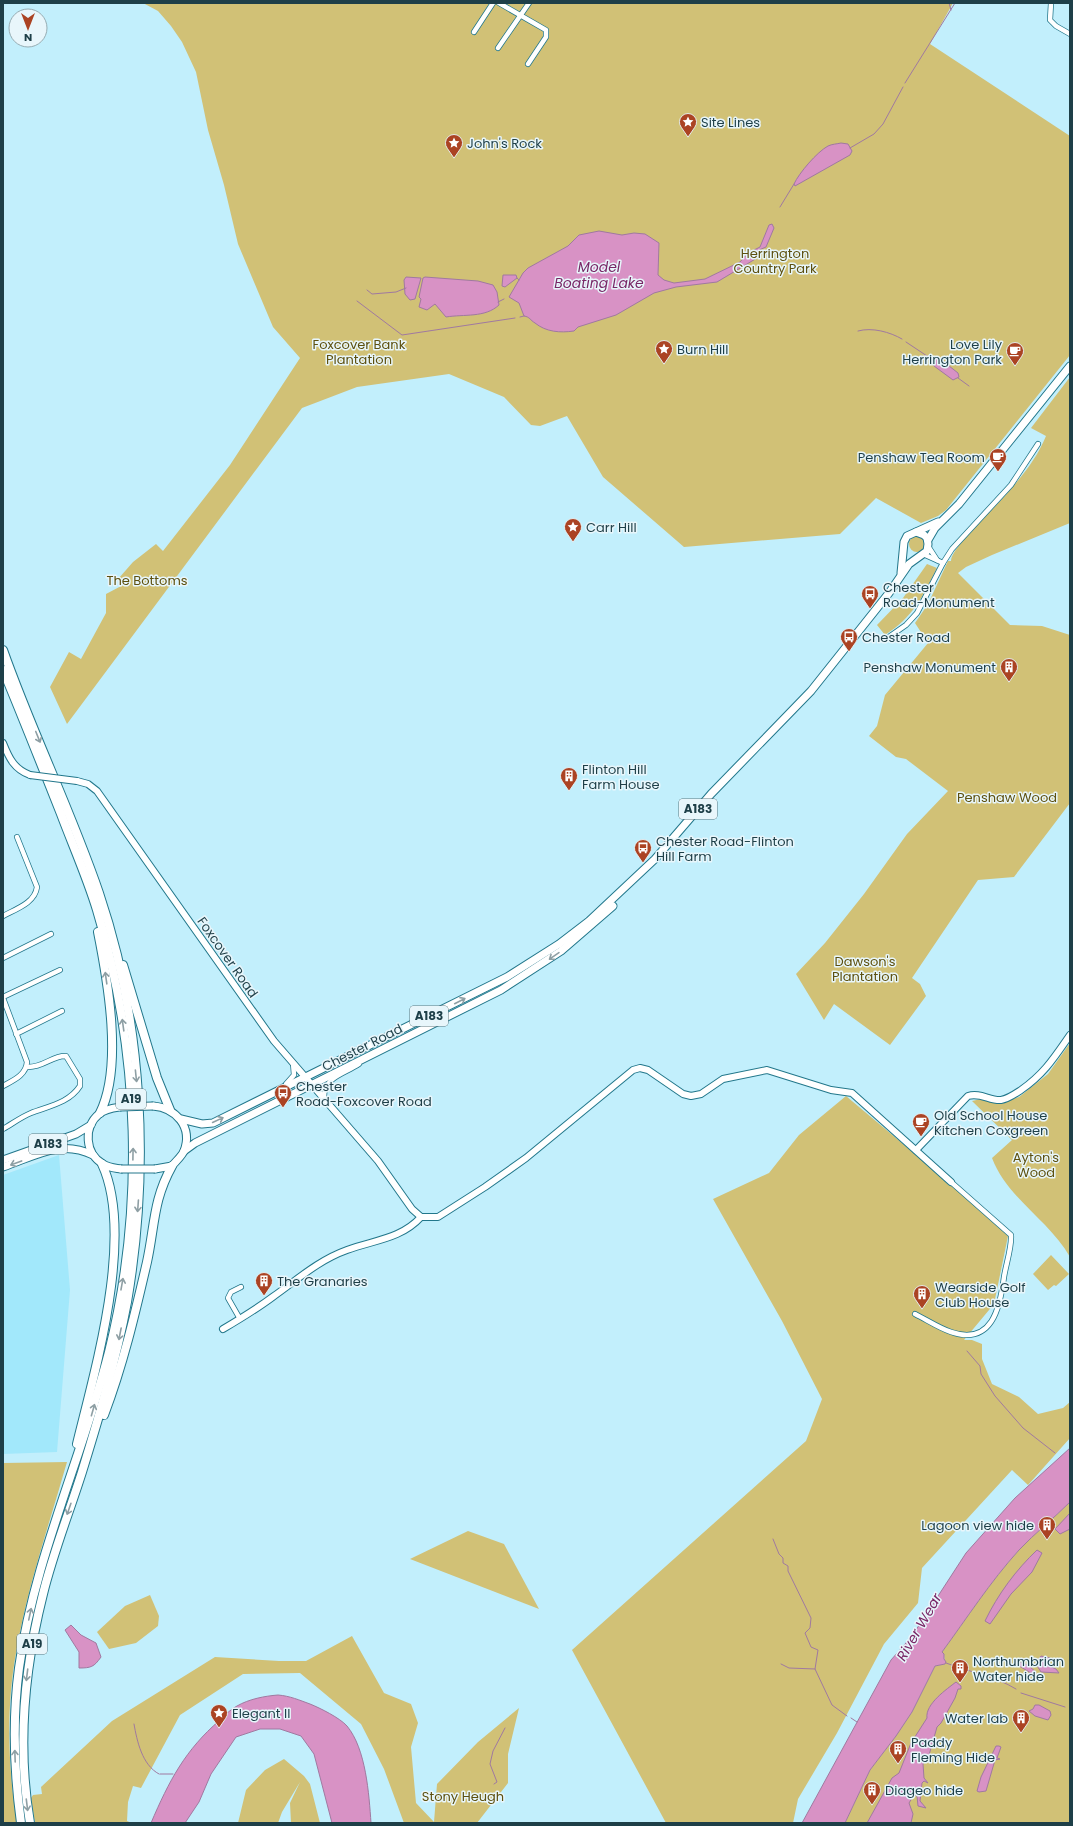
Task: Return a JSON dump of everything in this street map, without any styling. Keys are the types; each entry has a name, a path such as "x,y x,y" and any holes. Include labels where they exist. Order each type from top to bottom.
{"highway":[{"name":"A19","path":"3,650 65,804 99,894 117,961 128,1015 137,1089 140,1174 136,1234 126,1304 107,1388 43,1594 28,1671 23,1738 25,1780 30,1823"},
{"name":"A19","path":"3,670 82,867 108,950 121,1015 130,1089 133,1142 132,1196 124,1272 111,1343 90,1417 34,1593 19,1669 15,1716 15,1754 21,1823"},
{"name":"A19","path":"82,867 97,928 108,996 111,1046 110,1086 107,1100 100,1113"},
{"path":"99,894 111,923 157,1078 170,1110"},
{"path":"63,1500 106,1318 112,1271 114,1249 114,1212 110,1185 102,1164"},
{"path":"82,1472 116,1382 146,1266 156,1200 163,1181 172,1166"}],"main road":[{"path":"942,520 907,536 904,547 910,555 920,555 942,520 959,504 1070,366"},
{"path":"916,532 924,535 928,543"},
{"name":"Chester Road","path":"184,1151 196,1143 465,1010 527,975 561,951 592,925 627,891 711,794 810,691 889,593 901,575 904,547"},
{"name":"A183","path":"901,575 920,555"},
{"name":"Chester Road","path":"181,1118 202,1124 213,1123 306,1076 419,1022 525,966 559,944 589,921 653,861"},
{"path":"153,1106 170,1110 181,1118 184,1127 184,1151 172,1166 155,1169 121,1168 102,1164 93,1155 88,1139 91,1125 100,1113 120,1107 153,1106"},
{"name":"A183","path":"3,1160 76,1134 91,1125"},
{"name":"A183","path":"3,1167 62,1148 77,1148 93,1155"}],"street":[{"path":"474,32 493,3"},
{"path":"499,3 546,30 547,34 528,64"},
{"path":"498,48 529,3"},
{"path":"1051,3 1050,20 1056,26 1070,34"},
{"path":"886,639 906,625 917,613 942,563 960,539 1015,480 1038,444"},
{"path":"928,543 938,560"},
{"path":"920,555 938,560 942,563"},
{"name":"Foxcover Road","path":"3,744 11,762 24,773 77,781 88,784 97,791 274,1041 306,1076 378,1161 412,1209 421,1217"},
{"path":"3,916 32,900 36,893 37,887 17,837"},
{"path":"3,958 51,934"},
{"path":"3,1086 22,1074 27,1067 25,1051 16,1034 3,998 60,970"},
{"path":"16,1034 62,1011"},
{"path":"916,1150 968,1096 978,1094 994,1100 1006,1099 1033,1082 1054,1060 1070,1035"},
{"path":"3,1128 32,1113 56,1105 77,1090 80,1086 80,1079 66,1056 58,1057 35,1067 27,1067"},
{"path":"324,1097 328,1082 370,1057"},
{"path":"262,1098 292,1078 294,1071 292,1062"},
{"path":"222,1329 240,1319 274,1296 325,1259 347,1250 404,1232 421,1217 438,1217 485,1187 526,1158 636,1068 648,1070 684,1094 691,1096 701,1094 724,1079 767,1070 831,1090 848,1092 856,1096 1011,1235 1003,1286 996,1315 990,1326 982,1331 966,1335 950,1332 915,1314"},
{"path":"240,1319 228,1298 231,1292 241,1287"}],"shaded area":[{"path":"59,1155 70,1290 57,1452 3,1454 3,1175"}],"green space":[{"name":"Herrington Country Park","path":"143,3 953,3 930,44 1070,136 1070,355 946,510 938,516 921,523 876,498 840,534 684,547 603,477 567,416 540,426 531,425 504,397 449,374 357,387 302,408 67,724 50,687 69,652 81,659 106,613 106,594 125,584 119,578 133,562 156,544 163,551 230,465 300,358 273,327 238,244 224,185 208,130 196,72 182,42 171,26 158,11"},
{"path":"1070,377 1070,523 992,555 966,567 958,573 1010,625 1042,626 1070,635 1070,803 1014,877 978,880 912,978 920,984 926,996 890,1045 834,1004 824,1020 796,974 825,943 864,894 907,834 948,791 906,759 896,757 869,736 877,726 885,695 928,643 915,623 928,604 948,561 951,561 953,555 967,536 1020,478 1039,451 1046,436 1031,428"},
{"path":"917,536 923,538 925,544 923,550 917,552 911,550 909,544 911,538"},
{"path":"927,564 937,568 921,598 910,614 885,635 877,625 903,598"},
{"name":"Ayton's Wood","path":"1070,1043 1070,1257 1062,1244 1018,1197 999,1172 992,1158 1012,1140 972,1101 981,1099 999,1104 1019,1097 1048,1074"},
{"path":"846,1096 959,1191 1008,1236 994,1304 964,1340 972,1340 982,1344 982,1359 992,1384 1019,1397 1038,1414 1063,1408 1070,1402 1070,1438 1028,1485 1012,1470 922,1568 918,1603 884,1644 837,1733 798,1799 793,1823 666,1823 572,1650 806,1441 822,1399 782,1321 713,1199 769,1173 799,1135"},
{"path":"1051,1255 1069,1274 1056,1286 1054,1285 1048,1290 1033,1274"},
{"path":"67,1462 32,1581 16,1653 11,1695 9,1738 17,1823 3,1823 3,1463"},
{"path":"1070,1502 1070,1823 845,1823 870,1770 912,1712 935,1666 945,1664 944,1654 942,1652 988,1587 1008,1562"},
{"path":"468,1531 504,1544 539,1609 410,1559"},
{"path":"150,1595 159,1616 158,1626 136,1643 109,1649 97,1632 125,1606"},
{"name":"Stony Heugh","path":"352,1636 384,1693 411,1704 418,1723 411,1747 416,1803 434,1822 437,1784 478,1742 519,1708 508,1754 508,1783 477,1823 404,1823 384,1769 361,1724 300,1673 243,1674 180,1715 141,1788 133,1786 128,1802 127,1821 132,1823 35,1823 31,1798 33,1795 42,1794 41,1787 112,1721 215,1657 306,1661"},
{"path":"284,1759 304,1776 310,1784 320,1823 291,1823 290,1803 300,1782 282,1812 278,1823 238,1823 246,1790 265,1770"}],"water":[{"path":"841,143 848,144 852,151 850,155 795,186 794,184 800,174 819,153 828,146"},
{"name":"Model Boating Lake","path":"772,224 774,228 766,247 759,250 757,258 717,282 676,287 654,293 616,315 578,327 574,331 553,331 539,326 524,316 519,303 509,297 523,273 528,268 568,246 579,235 599,231 622,235 634,233 645,234 659,243 658,275 664,280 674,283 705,279 740,262 748,253 760,247 769,225"},
{"path":"503,275 516,275 517,278 505,287 502,286"},
{"path":"406,277 421,278 415,299 410,300 405,294 404,280"},
{"path":"423,278 478,281 493,285 497,292 499,305 481,314 446,317 435,304 427,310 419,307 421,299 419,297"},
{"path":"934,358 939,358 958,373 959,377 953,380 934,366 932,363"},
{"name":"River Wear","path":"1070,1448 1070,1502 1008,1562 988,1587 942,1652 946,1662 945,1664 935,1666 912,1712 870,1770 845,1823 802,1823 891,1660 912,1636 966,1553 1015,1498"},
{"path":"1070,1513 1070,1529 1060,1534 1055,1529"},
{"path":"1037,1550 1042,1553 1032,1572 1011,1594 990,1624 985,1621 1008,1583"},
{"path":"71,1625 81,1635 96,1643 101,1657 92,1666 87,1668 79,1668 79,1652 65,1630"},
{"path":"1041,1656 1050,1658 1049,1666 1056,1669 1059,1673 1041,1672 1036,1664"},
{"path":"1017,1662 1028,1665 1036,1673 1034,1675 1016,1664"},
{"path":"956,1682 961,1686 961,1689 958,1689 955,1698 941,1723 937,1727 929,1755 923,1764 924,1778 928,1783 924,1781 922,1783 920,1801 926,1808 918,1806 917,1796 914,1795 909,1803 913,1814 911,1823 867,1823 892,1778 899,1773 911,1743 927,1718 929,1707 937,1697"},
{"path":"278,1695 294,1698 314,1706 335,1717 347,1726 358,1747 362,1759 368,1786 371,1823 332,1823 314,1754 301,1736 280,1729 260,1729 236,1737 211,1774 199,1802 185,1823 151,1823 164,1793 179,1767 208,1731 235,1707 257,1698"},
{"path":"1035,1705 1039,1705 1050,1711 1051,1715 1048,1720 1035,1716 1029,1711 1033,1709"},
{"path":"996,1746 1001,1747 997,1758 1000,1759 995,1760 986,1791 979,1792 977,1791 981,1777"}],"waterway":[{"path":"949,3 951,10"},
{"path":"905,83 955,3"},
{"path":"850,148 874,134 883,124 903,87"},
{"path":"780,207 794,184"},
{"path":"367,290 372,294 396,292 406,288"},
{"path":"498,302 504,299"},
{"path":"357,301 402,335 515,318"},
{"path":"520,317 524,316"},
{"path":"858,331 881,331 902,339"},
{"path":"906,342 933,360"},
{"path":"958,378 969,386"},
{"path":"967,1351 980,1366 981,1374 995,1396 1023,1428 1055,1453"},
{"path":"773,1539 779,1554 783,1558 783,1563 788,1566 788,1571 811,1618 810,1628 805,1633 811,1647 818,1650 815,1669 832,1705 847,1716"},
{"path":"946,1663 991,1677 1016,1689"},
{"path":"781,1664 789,1668 815,1669"},
{"path":"1021,1693 1065,1707"},
{"path":"851,1718 857,1722"},
{"path":"134,1724 144,1759 148,1765 159,1774"},
{"path":"494,1784 497,1782 490,1764 493,1751 505,1728"},
{"path":"160,1774 173,1774"}],"place":[{"name":"Site Lines","path":"688,137"},
{"name":"John's Rock","path":"454,158"},
{"name":"Burn Hill","path":"664,364"},
{"name":"Love Lily Herrington Park","path":"1015,366"},
{"name":"Penshaw Tea Room","path":"998,472"},
{"name":"Carr Hill","path":"573,542"},
{"name":"Chester Road-Monument","path":"870,609"},
{"name":"Chester Road","path":"849,652"},
{"name":"Penshaw Monument","path":"1009,682"},
{"name":"Flinton Hill Farm House","path":"569,791"},
{"name":"Chester Road-Flinton Hill Farm","path":"643,863"},
{"name":"Chester Road-Foxcover Road","path":"283,1108"},
{"name":"Old School House Kitchen Coxgreen","path":"921,1137"},
{"name":"The Granaries","path":"264,1296"},
{"name":"Wearside Golf Club House","path":"922,1309"},
{"name":"Lagoon view hide","path":"1047,1540"},
{"name":"Northumbrian Water hide","path":"960,1683"},
{"name":"Elegant II","path":"219,1728"},
{"name":"Water lab","path":"1021,1733"},
{"name":"Paddy Fleming Hide","path":"898,1764"},
{"name":"Diageo hide","path":"872,1805"}],"park label":[{"name":"Foxcover Bank Plantation","path":"359,352"},
{"name":"The Bottoms","path":"147,580"},
{"name":"Penshaw Wood","path":"1007,797"},
{"name":"Dawson's Plantation","path":"865,968"}]}
